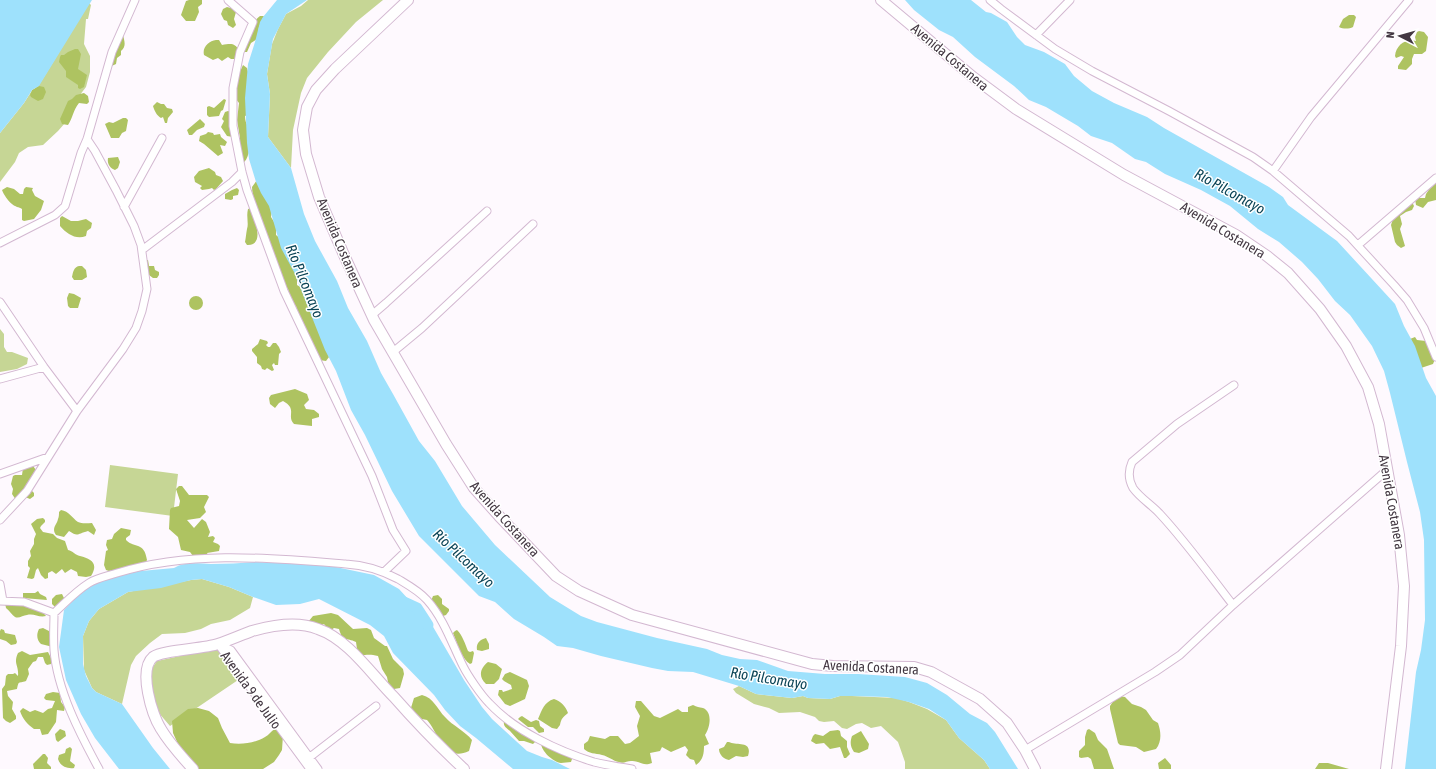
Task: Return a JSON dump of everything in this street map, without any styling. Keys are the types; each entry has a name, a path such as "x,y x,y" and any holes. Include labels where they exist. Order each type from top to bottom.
{"street":[{"path":"0,243 55,215 65,206 87,139 112,52 135,0"},
{"path":"228,0 253,22 240,52 233,88 233,126 242,172 247,190 284,291 372,476 393,530 406,551 384,572"},
{"name":"Avenida Costanera","path":"408,0 316,90 307,107 303,130 306,154 319,197 372,315 446,444 474,488 556,576 579,590 632,615 812,664 833,666 914,667 931,672 980,699 1007,723 1025,750 1035,769"},
{"name":"Avenida Costanera","path":"881,0 973,77 1016,109 1124,175 1236,235 1267,256 1288,273 1320,308 1346,346 1368,387 1378,424 1399,535 1404,586 1401,646 1386,769"},
{"path":"990,0 1055,49 1092,71 1253,157 1273,171 1358,245 1407,300 1424,328 1436,357"},
{"path":"1036,35 1070,0"},
{"path":"1273,171 1311,116 1409,0"},
{"path":"124,207 162,138"},
{"path":"0,520 27,491 77,411 123,349 136,328 142,311 147,289 142,250 134,226 95,151 87,139"},
{"path":"142,250 232,182 242,172"},
{"path":"1358,245 1436,178"},
{"path":"372,315 487,211"},
{"path":"393,352 422,328 533,224"},
{"path":"0,302 44,367 77,411"},
{"path":"0,379 44,367"},
{"path":"1233,605 1160,513 1134,488 1129,479 1128,469 1132,462 1178,424 1234,385"},
{"path":"0,474 48,457"},
{"path":"1025,750 1155,672 1180,655 1233,605 1387,470"},
{"path":"99,769 87,747 62,689 54,650 54,613 89,583 130,569 199,558 243,558 360,565 384,572 411,586 426,599 438,613 464,668 489,703 519,728 563,751 595,762 632,769"},
{"path":"0,584 2,601 24,602 54,613"},
{"path":"193,769 172,746 159,727 146,684 146,669 153,657 163,653 218,644 253,631 282,625 298,624 317,628 333,635 359,659 432,740 464,769"},
{"name":"Avenida 9 de Julio","path":"218,644 231,650 318,769"},
{"name":"Avenida 9 de Julio","path":"218,644 310,769"},
{"path":"310,757 376,706"}],"green space":[{"path":"202,0 202,4 198,7 199,12 195,21 186,21 181,15 186,1"},
{"path":"308,0 383,0 356,22 328,52 307,78 301,93 293,130 291,168 268,137 270,94 267,74 272,44 286,14 301,6"},
{"path":"89,3 91,5 88,19 86,19 84,44 90,56 90,72 86,87 73,104 65,123 58,131 43,145 28,147 19,153 15,162 0,182 0,133 31,92 39,85"},
{"path":"227,7 234,9 236,12 234,19 236,25 233,28 228,25 227,21 224,20 221,14 223,9"},
{"path":"1349,15 1354,15 1356,17 1353,27 1339,27 1343,19"},
{"path":"260,16 264,16 259,27 257,39 251,43 247,52 241,52 252,27"},
{"path":"1419,31 1424,32 1428,37 1426,51 1422,54 1414,54 1412,64 1406,70 1398,69 1398,66 1404,57 1401,56 1396,58 1395,56 1397,49 1402,43 1412,40 1416,41 1415,37"},
{"path":"123,34 125,45 121,51 121,55 117,58 116,64 103,70"},
{"path":"216,40 219,40 222,45 232,44 236,46 239,51 236,59 231,59 228,57 222,61 218,58 213,60 204,55 205,47"},
{"path":"78,49 81,54 78,69 87,75 84,87 80,89 78,88 78,85 66,77 66,71 59,62 61,55"},
{"path":"243,65 247,68 248,72 248,115 245,116 250,132 250,147 247,157 243,163 237,120 239,103 235,98 237,78"},
{"path":"39,86 44,87 46,92 43,99 38,101 30,95 32,90"},
{"path":"84,93 88,96 89,102 87,104 79,103 75,108 68,125 62,124 60,119 68,101 76,95"},
{"path":"224,99 226,100 223,110 219,116 209,117 207,115 207,107 209,106 214,108"},
{"path":"157,102 164,104 167,108 172,109 173,112 168,118 167,123 165,123 163,117 161,118 155,111 153,106"},
{"path":"225,112 231,112 233,137 227,136 221,127 224,121 222,119"},
{"path":"123,118 128,120 126,131 122,133 119,138 111,138 105,124 109,122 113,123"},
{"path":"200,119 205,124 204,127 197,130 192,135 189,135 187,130"},
{"path":"208,132 213,133 214,135 220,134 221,137 227,142 225,146 220,145 223,153 218,156 199,141 200,136"},
{"path":"118,157 120,162 118,168 115,170 109,166 108,158"},
{"path":"209,168 215,172 216,175 221,177 223,181 214,190 212,188 202,190 200,188 202,186 195,182 194,177 199,171"},
{"path":"1436,175 1436,200 1428,202 1423,208 1416,205 1415,199 1425,198"},
{"path":"257,180 272,210 271,217 276,225 276,235 281,239 297,276 297,285 302,288 329,357 326,361 319,360 315,347 313,346 296,306 291,302 288,289 284,286 253,197 252,187"},
{"path":"7,187 14,189 20,194 23,194 26,187 33,188 32,190 35,196 44,201 41,210 34,219 22,220 22,209 14,206 6,198 2,190"},
{"path":"237,188 239,190 238,195 233,196 233,199 231,200 225,199 225,194"},
{"path":"1409,203 1413,204 1414,206 1412,210 1400,216 1402,224 1400,229 1405,246 1401,248 1395,242 1391,225 1393,219"},
{"path":"251,208 256,224 257,236 256,241 253,244 247,245 245,242 248,227 247,212 248,209"},
{"path":"62,216 71,221 86,219 92,223 91,228 87,231 86,236 72,236 60,226 60,218"},
{"path":"145,260 148,260 149,266 154,266 155,270 159,272 157,278 153,278 149,275 148,280"},
{"path":"82,266 86,270 87,277 82,280 74,280 72,277 73,272 76,267"},
{"path":"69,293 81,298 78,308 70,308 68,306 67,298"},
{"path":"193,296 199,296 203,300 203,306 199,310 193,310 189,306 189,300"},
{"path":"0,329 4,334 4,347 7,352 12,352 28,358 27,364 17,369 0,372"},
{"path":"1415,337 1417,340 1426,341 1435,359 1433,364 1421,368 1410,339"},
{"path":"260,339 267,341 268,343 266,345 268,347 270,347 273,343 276,343 281,352 279,354 278,365 275,365 274,363 272,365 274,370 272,371 267,368 265,370 262,369 257,363 257,357 252,351"},
{"path":"295,389 307,394 309,400 304,405 306,409 314,410 319,414 319,417 312,419 312,426 294,424 291,418 290,407 283,401 275,408 270,404 269,398 271,395"},
{"path":"110,465 178,474 173,516 105,507"},
{"path":"33,466 36,470 30,489 34,493 34,496 30,499 25,497 16,500 12,494 13,489 11,484 13,476 22,475 23,468"},
{"path":"179,486 182,486 189,495 207,495 209,497 204,507 206,512 200,518 187,520 194,528 202,519 206,522 210,532 208,537 213,536 215,538 213,542 220,546 219,551 207,553 208,555 193,556 190,552 181,550 178,537 169,529 170,510 171,508 179,506 180,501 176,489"},
{"path":"61,510 68,513 78,522 92,523 96,530 94,535 88,531 80,534 74,534 69,531 64,537 56,535 54,528"},
{"path":"43,518 45,522 40,528 43,532 53,534 57,538 65,541 68,550 93,562 94,568 91,576 78,576 77,572 71,569 65,573 62,569 56,574 52,571 48,573 48,578 45,579 41,575 38,568 34,578 27,578 30,568 28,566 28,561 31,556 30,551 34,544 36,534 31,524 37,519"},
{"path":"121,528 131,530 130,535 126,538 126,540 144,550 147,560 146,562 109,571 106,570 104,565 106,551 108,550 106,545 107,540 112,539 114,534"},
{"path":"202,579 229,587 253,597 250,608 230,620 211,624 201,629 185,633 162,634 150,643 136,656 131,665 122,704 96,692 92,688 84,670 83,636 89,621 99,609 128,592"},
{"path":"38,591 46,597 47,600 23,598 23,593 35,593"},
{"path":"62,594 65,600 56,608 52,604 52,599 56,595"},
{"path":"438,595 442,599 442,604 449,609 446,615 443,616 440,610 431,601 433,596"},
{"path":"7,600 41,610 46,616 26,615 18,618 15,617 6,608 5,603"},
{"path":"331,613 338,615 353,629 367,628 371,630 374,638 387,646 393,659 403,669 404,674 400,688 394,689 389,687 387,677 382,669 378,656 360,655 356,642 345,639 340,633 339,629 334,628 331,630 324,624 320,626 308,622 313,616"},
{"path":"43,628 49,631 53,647 41,644 39,641 37,637 38,631 39,629"},
{"path":"1,629 4,630 5,633 15,635 17,642 16,644 11,645 0,639"},
{"path":"457,630 468,651 473,651 474,653 472,663 470,664 462,655 453,633"},
{"path":"486,638 489,644 489,649 482,651 477,650 478,642"},
{"path":"217,648 241,678 170,726 158,712 152,691 150,671 157,661"},
{"path":"22,651 30,655 48,652 52,660 51,664 47,665 43,657 38,657 28,669 29,674 26,681 19,683 17,689 7,691 8,696 13,702 12,709 16,716 16,719 10,723 3,718 2,689 5,685 6,676 8,674 15,673 18,676 16,660 18,653"},
{"path":"488,662 496,664 502,669 499,679 494,684 486,684 481,676 483,667"},
{"path":"510,672 527,680 529,686 525,699 510,706 505,704 498,695 499,690 502,690 503,692 512,689 511,685 502,679 505,674"},
{"path":"739,686 756,694 792,698 803,696 808,698 830,699 840,696 852,696 896,698 909,702 927,709 946,720 959,738 984,760 990,769 905,769 905,762 898,742 881,726 871,728 862,723 856,724 847,729 842,728 834,721 819,721 815,717 800,712 779,713 769,708 754,704 736,693 733,689"},
{"path":"53,692 60,693 61,702 65,707 64,711 57,710 56,722 48,734 42,735 40,729 34,729 27,723 20,711 23,708 30,712 35,710 43,713 52,708 55,701 46,700 44,698 46,694"},
{"path":"422,695 430,699 448,720 472,740 469,751 460,754 453,753 448,750 427,720 417,718 410,711 414,698"},
{"path":"1116,697 1125,697 1132,704 1146,710 1153,720 1158,723 1160,736 1156,749 1144,752 1136,747 1120,745 1118,743 1110,706"},
{"path":"554,699 563,704 568,713 562,718 557,729 552,728 538,719 546,704"},
{"path":"636,701 641,701 654,716 660,718 678,709 682,712 688,712 688,707 693,705 706,710 710,720 705,735 709,744 704,746 703,757 696,765 694,760 690,759 686,755 688,750 685,746 671,752 662,747 660,751 650,753 652,763 649,764 634,761 620,763 604,756 590,753 584,749 584,744 588,741 590,736 605,739 610,736 618,736 625,744 630,743 639,736 637,726 640,716 635,707"},
{"path":"198,708 209,711 218,718 230,743 243,744 257,741 275,729 280,731 283,735 282,750 274,762 263,769 199,769 178,744 173,733 172,721 188,709"},
{"path":"522,716 531,722 536,720 539,721 540,726 544,729 544,732 539,733 533,727 528,727 518,719"},
{"path":"504,720 534,737 535,742 533,744 519,741 505,727"},
{"path":"60,729 65,731 66,736 58,742 55,734"},
{"path":"1089,729 1095,733 1098,740 1107,749 1114,769 1094,769 1091,759 1088,757 1079,757 1079,751 1085,745 1085,737 1087,730"},
{"path":"830,731 840,731 841,736 847,741 847,747 850,754 846,758 844,758 840,747 830,749 824,743 816,744 811,741 815,734 823,736"},
{"path":"861,731 869,744 868,749 859,753 854,752 851,744 852,736"},
{"path":"727,742 743,744 746,746 749,751 748,756 736,756 729,760 724,758 719,749 724,747"},
{"path":"541,743 570,757 572,759 571,762 561,763 554,761 545,753"},
{"path":"70,747 72,749 70,761 75,765 74,768 69,768 60,764 58,759 59,755 65,753 66,749"},
{"path":"43,754 45,754 48,758 47,763 51,769 34,769 33,764"},
{"path":"1165,758 1171,765 1171,769 1159,769 1158,763"},
{"path":"1319,763 1328,763 1349,769 1315,769"}],"water":[{"path":"0,0 92,0 39,86 32,90 24,103 0,133"},
{"path":"277,0 307,0 286,14 273,39 267,74 270,94 268,137 291,168 304,214 315,241 337,281 348,308 367,341 381,373 419,441 435,461 462,506 495,545 550,597 581,616 597,622 657,638 707,649 722,655 740,659 757,660 788,671 905,677 927,683 947,695 970,714 987,723 995,732 1018,769 990,769 984,760 959,738 946,720 929,709 909,702 887,697 840,696 830,699 808,698 803,696 792,698 756,694 739,686 693,672 668,671 652,668 573,648 557,646 514,619 495,602 479,596 419,536 392,491 365,435 351,410 294,272 281,248 269,206 256,182 249,159 245,98 248,64 260,22"},
{"path":"905,0 971,0 986,12 991,13 1007,22 1017,37 1025,45 1044,52 1065,64 1074,76 1092,91 1114,103 1147,117 1269,187 1283,197 1288,205 1337,241 1395,304 1404,326 1415,346 1426,378 1436,396 1436,769 1405,769 1416,672 1425,620 1424,540 1420,512 1390,393 1384,371 1372,346 1350,315 1335,301 1318,279 1302,262 1279,242 1258,229 1230,206 1201,190 1165,174 1146,162 1135,159 1112,143 1091,136 1078,126 1046,107 1029,100 1014,86 975,57 953,37 939,30 914,10"},
{"path":"255,562 331,566 374,575 399,589 432,625 464,680 492,719 527,751 552,760 570,769 513,769 460,726 445,710 434,695 393,653 384,636 370,625 319,599 300,604 276,605 229,587 202,579 191,580 161,588 128,592 99,609 89,621 83,636 83,664 86,676 92,688 96,692 122,704 153,748 170,769 119,769 95,738 81,714 66,680 59,647 64,610 83,590 97,583 130,572 174,568 183,564 192,563 222,564"}],"waterway":[{"name":"Río Pilcomayo","path":"404,602 417,608 428,625"}]}
